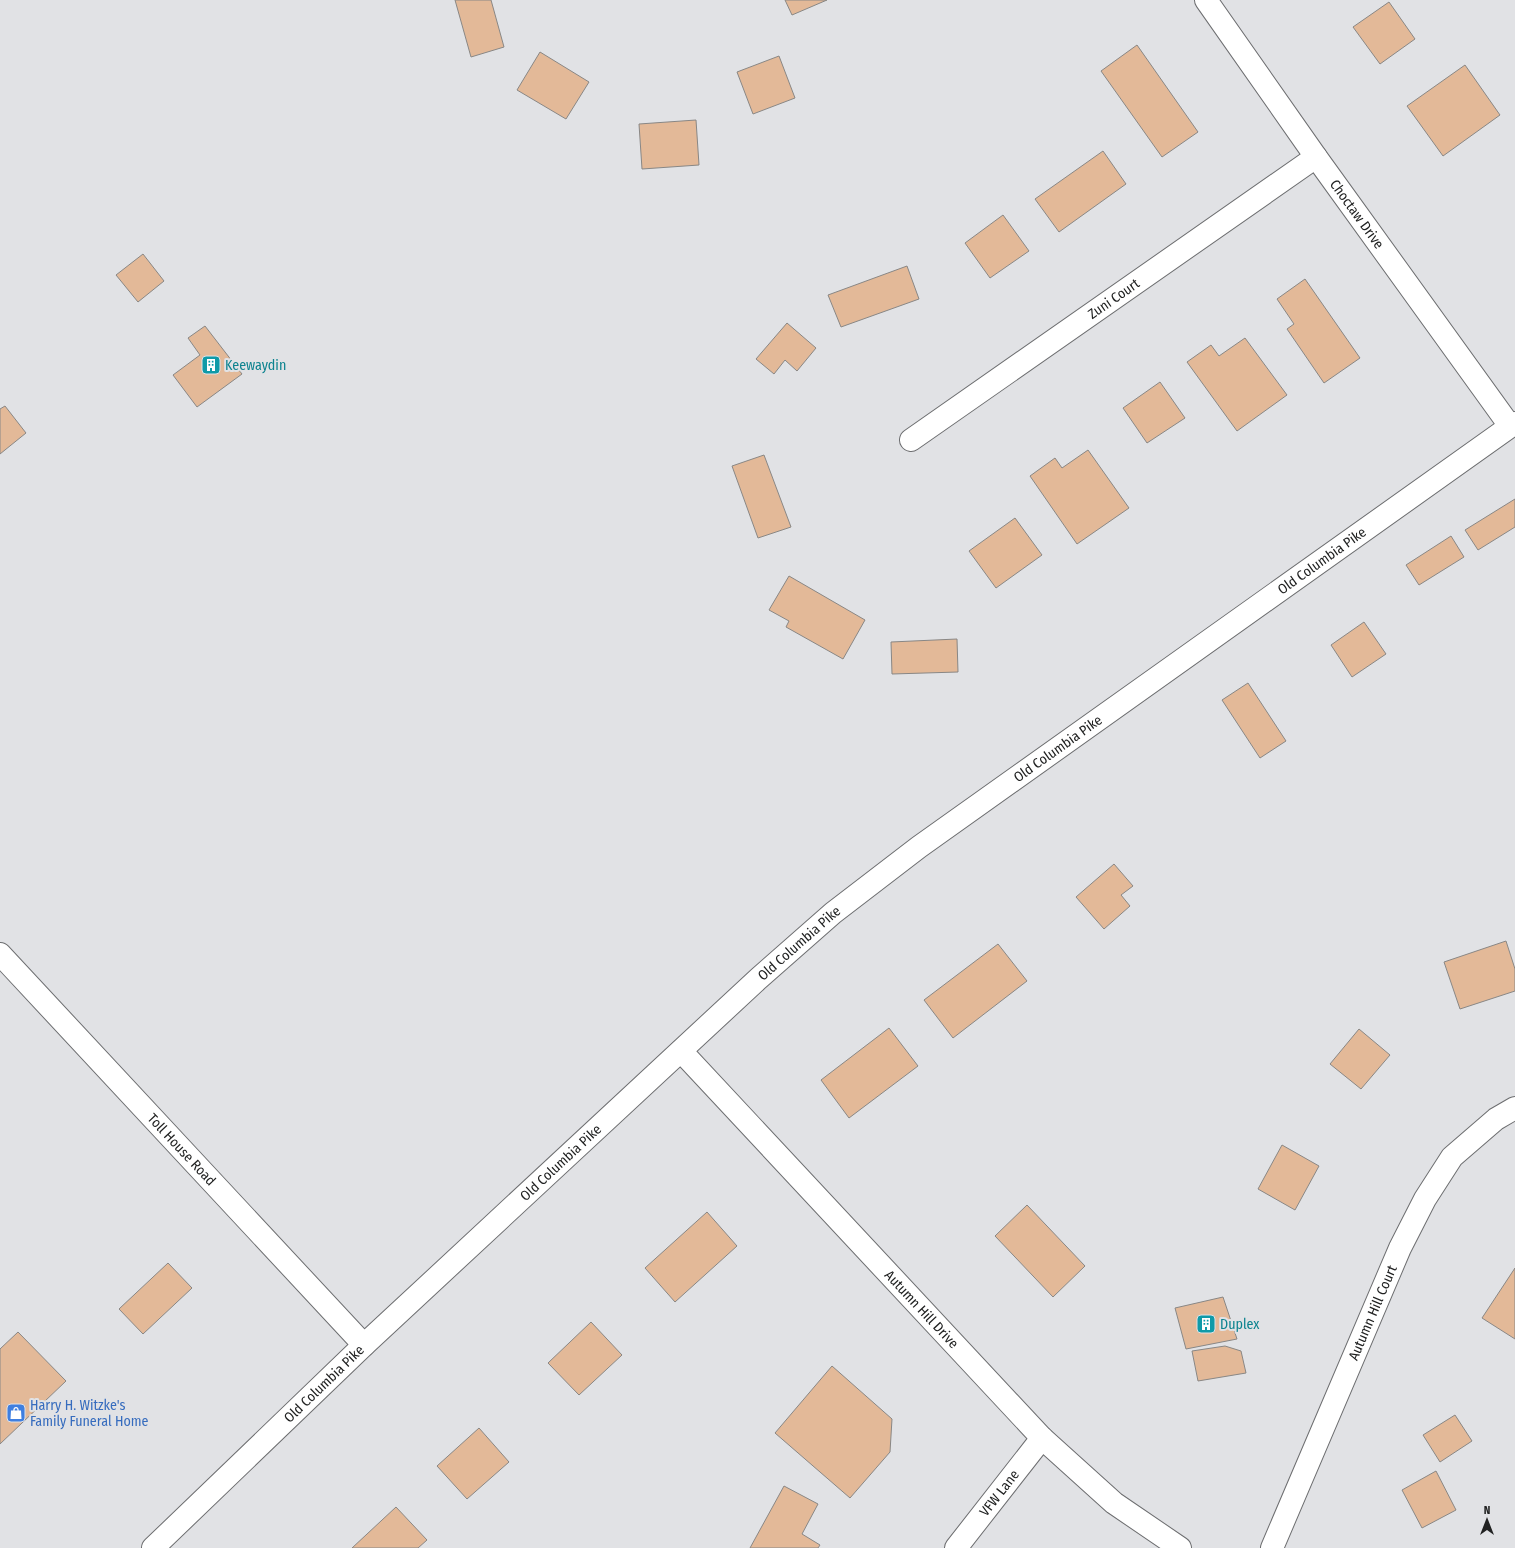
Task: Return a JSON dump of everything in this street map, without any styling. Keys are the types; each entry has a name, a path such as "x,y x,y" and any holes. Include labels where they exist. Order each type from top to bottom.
{"street":[{"name":"Choctaw Drive","path":"1206,0 1316,157 1513,424"},
{"name":"Zuni Court","path":"911,440 1316,157"},
{"name":"Old Columbia Pike","path":"153,1548 364,1345 758,979 833,913 920,847 1513,424"},
{"name":"Toll House Road","path":"0,954 364,1345"},
{"name":"Autumn Hill Drive","path":"681,1051 1042,1438 1114,1503 1180,1548"},
{"name":"Autumn Hill Court","path":"1272,1548 1400,1248 1425,1199 1452,1157 1496,1119 1515,1108"},
{"name":"VFW Lane","path":"956,1548 1042,1438"}],"building":[{"path":"455,0 491,0 504,47 471,57"},
{"path":"785,0 827,0 792,15"},
{"path":"1389,2 1415,39 1380,64 1353,27"},
{"path":"1137,45 1198,132 1162,157 1101,71"},
{"path":"540,52 589,82 566,119 517,90"},
{"path":"779,56 795,98 753,114 737,72"},
{"path":"1465,65 1500,115 1443,156 1407,106"},
{"path":"696,120 699,165 642,169 639,124"},
{"path":"1103,151 1126,184 1059,232 1035,199"},
{"path":"1003,215 1029,251 990,278 965,243"},
{"path":"143,254 164,281 138,302 116,275"},
{"path":"907,266 919,299 841,327 828,295"},
{"path":"1305,279 1360,358 1324,383 1287,329 1294,324 1277,299"},
{"path":"787,323 816,348 797,371 785,360 774,374 756,359"},
{"name":"Keewaydin","path":"205,326 242,374 197,407 173,375 200,355 188,338"},
{"path":"1245,338 1287,395 1237,431 1187,362 1211,345 1219,356"},
{"path":"1160,382 1185,418 1147,443 1123,408"},
{"path":"5,406 26,433 0,454 0,409"},
{"path":"1088,450 1129,508 1077,544 1030,476 1055,458 1062,468"},
{"path":"764,455 791,527 758,538 732,466"},
{"path":"1515,499 1515,527 1478,550 1465,530"},
{"path":"1015,518 1042,555 996,588 969,551"},
{"path":"1451,536 1464,557 1419,585 1406,565"},
{"path":"789,576 865,620 843,659 786,627 789,621 769,610"},
{"path":"1364,622 1386,654 1352,677 1331,645"},
{"path":"957,639 958,672 892,674 891,642"},
{"path":"1248,683 1286,741 1260,758 1222,700"},
{"path":"1114,864 1133,886 1121,895 1130,906 1104,929 1076,897"},
{"path":"1506,941 1515,969 1515,991 1460,1009 1444,962"},
{"path":"998,944 1027,981 953,1038 924,1000"},
{"path":"889,1028 918,1066 849,1118 821,1080"},
{"path":"1359,1029 1390,1055 1361,1089 1330,1064"},
{"path":"1282,1145 1319,1166 1295,1210 1258,1189"},
{"path":"1027,1205 1085,1266 1053,1297 995,1236"},
{"path":"707,1212 737,1246 675,1302 645,1268"},
{"path":"168,1263 192,1288 143,1334 119,1309"},
{"path":"1515,1268 1515,1339 1482,1318"},
{"name":"Duplex","path":"1223,1297 1237,1339 1186,1349 1175,1308"},
{"path":"591,1322 622,1355 579,1395 548,1363"},
{"name":"Harry H. Witzke's Family Funeral Home","path":"18,1332 66,1381 0,1444 0,1349"},
{"name":"Duplex","path":"1225,1346 1241,1351 1246,1373 1198,1381 1192,1351"},
{"path":"832,1366 892,1419 890,1452 850,1498 775,1433"},
{"path":"1455,1415 1472,1441 1440,1462 1423,1435"},
{"path":"479,1428 509,1462 467,1499 437,1466"},
{"path":"1436,1471 1456,1510 1422,1528 1402,1490"},
{"path":"784,1486 818,1504 802,1534 820,1545 818,1548 750,1548"},
{"path":"396,1507 427,1540 418,1548 352,1548"}],"place":[{"name":"Keewaydin","path":"211,365"},
{"name":"Duplex","path":"1206,1324"},
{"name":"Harry H. Witzke's Family Funeral Home","path":"16,1413"}]}
